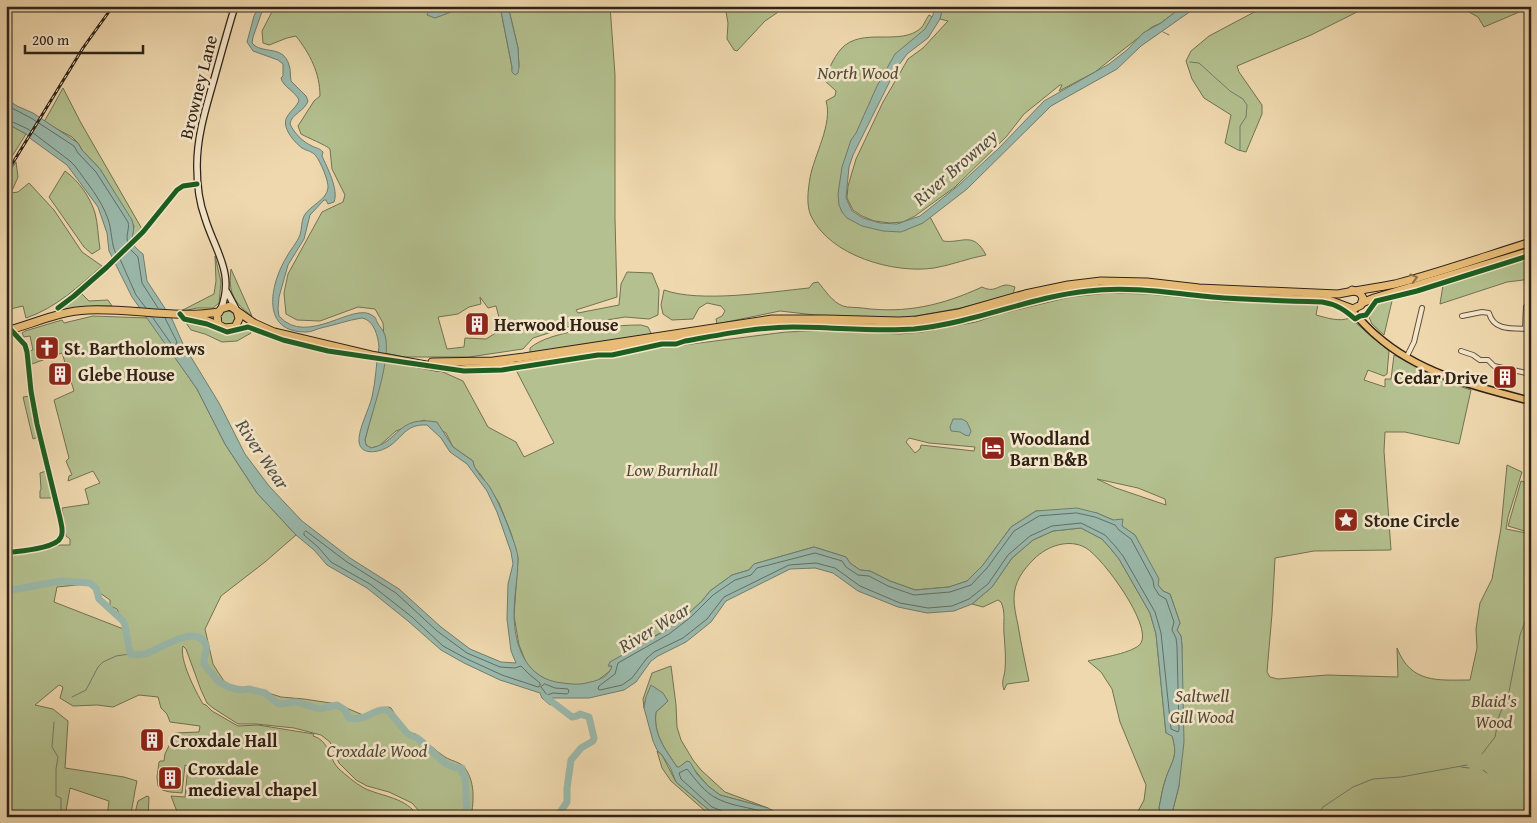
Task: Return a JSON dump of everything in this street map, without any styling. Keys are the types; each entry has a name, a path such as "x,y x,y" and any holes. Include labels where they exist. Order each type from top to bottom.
{"highway":[{"path":"416,362 493,361 772,319 917,320 958,313 1025,294 1068,285 1101,282 1147,282 1199,288 1338,294 1415,278 1531,242"},
{"path":"9,331 76,311 192,315 220,310 227,306 237,310 254,323 274,332 371,355 460,369 517,365 776,325 917,326 954,320 1026,300 1075,290 1113,287 1153,288 1254,297 1329,300 1357,309 1374,298 1531,251"},
{"path":"1350,291 1360,293 1363,298 1362,304"},
{"path":"1349,308 1344,300 1350,291"},
{"path":"220,310 217,321 221,326"},
{"path":"237,310 240,319 238,324"},
{"path":"192,315 228,329 238,324 254,323"}],"main road":[{"name":"Browney Lane","path":"227,292 224,271 204,217 197,184 197,156 201,122 235,6"},
{"path":"227,292 237,310"},
{"path":"220,310 227,292"},
{"path":"1362,304 1364,322"},
{"path":"1349,308 1376,336 1435,372 1461,382 1531,400"}],"street":[{"path":"58,308 111,263 145,230 177,190 183,186 197,184"},
{"path":"1407,356 1414,342 1422,308"},
{"path":"1525,329 1526,308"},
{"path":"1462,316 1471,311 1491,311 1493,322 1499,327 1531,329"},
{"path":"1415,313 1420,314"},
{"path":"6,554 54,544 61,538 62,527 37,424 27,352 25,345 9,331"},
{"path":"1465,351 1480,360 1488,360 1494,366 1531,374"}],"green space":[{"path":"275,6 431,6 428,10 460,6 500,6 512,71 519,67 518,48 508,6 610,6 615,75 617,297 576,310 578,313 619,305 621,284 627,272 652,273 659,290 658,315 649,319 625,317 571,326 533,338 523,349 469,357 404,357 385,353 383,323 375,309 358,307 320,321 297,320 286,314 284,293 288,274 322,212 343,202 345,195 332,169 330,149 301,134 298,126 314,101 320,96 318,79 310,57 296,36 269,45 263,43 262,31","holes":["480,297 488,308 496,306 502,329 486,339 465,338 464,347 447,349 438,317 458,314 469,307 481,304"]},
{"path":"725,6 787,6 765,21 737,51 734,50 727,39 728,23"},
{"path":"943,6 1183,6 1161,23 1152,27 1095,72 1059,91 1062,85 1060,85 1024,114 1006,137 955,187 915,216 903,222 874,221 853,210 847,198 848,186 856,159 883,102 908,59 923,48 948,21 940,19"},
{"path":"1277,6 1369,6 1311,35 1237,66 1239,72 1262,105 1262,114 1246,152 1225,143 1231,115 1204,98 1192,79 1186,61 1191,51 1209,36 1260,9"},
{"path":"1458,6 1531,7 1484,27 1478,17"},
{"name":"North Wood","path":"929,15 936,19 931,29 906,48 848,154 842,196 854,217 895,228 929,215 943,241 972,240 981,247 986,255 934,268 901,268 865,259 848,252 833,242 820,230 809,212 809,187 812,169 827,120 826,101 835,96 836,91 824,80 833,60 841,49 850,42 870,37 903,36 912,33 921,28"},
{"path":"63,88 142,229 132,239 134,226 100,169 72,137 44,122"},
{"path":"6,123 26,134 6,166"},
{"path":"16,162 18,177 11,193 18,192 29,183 54,210 82,252 102,266 76,289 57,302 26,318 23,306 6,310 6,177"},
{"path":"65,171 83,190 95,213 100,249 92,254 84,247 49,197"},
{"path":"215,256 221,282 219,303 213,308 197,308 179,312 214,294 216,281"},
{"path":"1531,258 1531,279 1507,282 1440,304 1443,285"},
{"path":"231,269 252,316 240,306 233,296 230,284"},
{"path":"818,282 832,299 843,306 878,310 909,309 938,303 982,287 995,289 1006,285 1015,287 1013,294 961,308 899,319 815,315 780,311 717,324 716,319 722,316 725,311 721,306 707,303 699,308 693,319 672,320 663,314 661,305 664,290 696,296 755,294 809,288 813,283"},
{"name":"Low Burnhall","path":"1108,293 1148,294 1226,302 1318,304 1316,315 1337,320 1350,318 1389,351 1387,374 1384,376 1368,370 1364,380 1385,387 1385,379 1391,379 1394,355 1447,382 1471,390 1459,444 1405,432 1385,432 1384,451 1391,550 1314,551 1275,558 1267,672 1270,677 1278,679 1327,675 1398,677 1397,648 1403,660 1410,668 1427,678 1470,680 1477,648 1476,629 1480,603 1492,579 1501,528 1507,465 1522,472 1506,529 1531,534 1531,817 1171,817 1179,786 1182,646 1181,636 1177,630 1180,623 1170,594 1163,591 1158,585 1135,535 1113,520 1097,513 1036,511 1011,527 983,565 967,581 949,587 915,590 870,571 860,570 850,563 846,557 814,547 754,564 749,570 732,575 710,591 688,614 609,666 613,666 611,670 597,681 579,685 556,683 542,678 527,665 519,645 514,616 518,558 511,533 499,503 474,467 473,461 453,447 446,433 424,420 396,431 379,446 371,448 366,445 365,440 384,361 436,369 463,381 488,427 516,442 524,457 554,443 516,370 652,349 786,332 834,330 899,334 922,332 976,322 1000,314 1070,297","holes":["909,438 929,443 975,447 974,451 921,445 920,449 915,453 906,442","1097,479 1138,488 1165,499 1166,505 1116,488"]},
{"path":"82,294 89,301 108,300 112,306 60,310"},
{"path":"1392,301 1384,335 1372,324 1368,315 1377,304"},
{"path":"228,310 234,312 236,318 234,324 228,326 222,324 220,318 222,312"},
{"name":"Croxdale Wood","path":"93,316 148,318 197,389 225,444 257,493 296,535 221,596 205,629 213,664 224,681 232,686 256,689 281,697 337,704 363,715 370,714 377,709 391,708 407,730 421,737 445,757 461,764 465,768 471,779 473,791 471,817 422,817 412,803 356,780 339,763 330,742 321,735 294,728 256,724 238,724 207,703 186,649 183,646 183,659 193,684 203,704 212,711 238,726 258,725 314,734 313,736 319,738 326,746 335,765 351,779 364,788 401,801 413,810 418,817 179,817 171,796 185,797 188,766 185,765 182,793 169,792 158,786 159,762 164,761 165,754 175,733 199,732 200,726 170,722 167,714 161,708 158,697 139,695 113,707 97,705 73,706 60,698 63,687 59,685 35,705 53,709 68,721 65,768 124,777 137,781 130,817 107,817 109,801 70,788 65,817 6,817 6,557 59,545 70,545 70,539 66,536 62,508 89,504 85,489 100,483 93,471 68,481 69,476 72,475 66,461 69,458 54,400 74,391 62,353 32,364 30,351 33,350 30,336 24,337 22,333 62,320 64,323","holes":["87,584 110,600 110,606 117,609 126,630 54,602 57,587"]},
{"path":"184,320 200,323 227,334 240,329 250,329 251,333 237,341 222,342 191,330"},
{"path":"641,325 648,327 651,333 532,354 530,352 530,348 539,342 567,333 615,326"},
{"path":"30,396 38,437 33,439 23,397"},
{"path":"46,471 53,498 40,498 40,473"},
{"path":"1521,481 1531,484 1531,533 1508,526"},
{"name":"Saltwell Gill Wood","path":"1081,528 1102,539 1119,559 1150,613 1156,634 1166,733 1172,735 1175,749 1163,787 1160,812 1157,817 1135,817 1144,800 1146,785 1120,722 1112,689 1101,672 1088,661 1132,650 1141,643 1142,634 1133,608 1124,592 1094,554 1086,548 1073,544 1052,547 1039,554 1026,567 1017,582 1014,592 1014,605 1029,681 1007,684 1004,690 1003,606 998,600 983,607 972,604 992,587 1012,558 1033,540 1053,531"},
{"path":"671,666 677,727 681,740 693,760 725,792 768,808 720,795 708,786 687,761 679,768 668,754 656,727 656,712 668,701 646,697 644,708 643,699 652,673"},
{"path":"657,751 662,755 676,782 710,811 722,817 712,817 671,781 662,768"},
{"path":"147,796 149,797 148,817 134,817 138,801"}],"water":[{"path":"259,6 264,6 252,43 261,49 282,54 286,59 290,67 291,81 306,96 308,101 290,124 302,140 323,152 322,156 335,191 334,202 328,204 324,200 310,215 304,239 288,265 279,297 279,316 290,325 303,327 316,326 355,314 365,313 374,316 385,335 386,358 365,440 366,445 371,448 380,445 413,422 437,422 453,447 473,461 476,469 497,500 517,550 518,567 514,606 516,637 520,649 531,668 550,680 563,683 580,684 598,680 610,670 612,666 608,666 610,662 666,630 688,614 710,591 732,575 749,570 754,564 814,547 846,557 850,563 860,570 870,571 915,590 949,587 967,581 983,565 1011,527 1036,511 1077,508 1097,513 1113,520 1123,519 1122,526 1135,535 1159,579 1158,585 1163,591 1170,594 1180,623 1177,630 1181,636 1182,646 1184,742 1179,786 1171,817 1157,817 1160,812 1163,788 1175,749 1172,736 1166,733 1156,634 1150,613 1119,559 1111,549 1102,539 1081,528 1053,531 1033,540 1012,558 992,587 972,604 954,611 927,613 898,607 858,591 833,573 815,568 790,569 726,601 711,622 686,642 651,661 636,682 624,690 589,698 552,698 554,703 550,705 542,698 540,693 500,680 441,650 367,588 327,565 257,493 225,444 197,389 132,297 109,251 107,233 98,207 67,165 26,134 6,123 6,99 33,113 78,143 100,169 132,220 132,241 143,254 147,281 172,319 183,344 219,403 245,454 269,486 302,521 350,558 399,589 441,627 470,649 501,662 516,663 511,651 507,619 508,584 513,564 511,552 497,512 487,491 467,464 450,452 441,438 427,425 410,428 391,445 382,450 372,452 361,447 359,437 372,397 379,347 376,334 370,322 362,318 307,332 292,330 282,325 275,316 273,294 280,269 299,238 302,221 306,212 325,196 328,185 324,171 316,156 302,148 287,130 287,117 299,100 282,81 283,64 278,60 253,51 247,42 254,16"},
{"path":"431,6 460,6 451,12 435,18 427,15"},
{"path":"500,6 508,6 518,48 519,67 518,73 515,75 512,72"},
{"path":"934,6 943,6 940,19 928,38 907,54 896,69 853,155 849,167 846,198 852,211 863,218 880,223 897,224 920,216 959,185 999,148 1044,101 1109,64 1127,50 1143,33 1161,23 1183,6 1198,6 1141,46 1117,69 1051,106 967,189 923,223 901,232 883,231 862,226 847,218 839,205 838,194 842,167 851,140 895,54 925,29 933,15"},
{"path":"953,419 962,419 967,422 971,431 969,436 951,431 950,427"},
{"path":"651,685 663,693 668,701 656,712 656,727 661,741 677,767 687,761 690,762 697,774 720,795 768,808 785,817 722,817 710,811 676,782 670,767 657,750 653,741 644,708"}],"waterway":[{"path":"1163,32 1169,35"},
{"path":"1190,62 1199,63 1230,91 1243,99 1247,105 1246,117 1240,126 1240,150"},
{"path":"6,591 61,581 90,583 96,588 99,599 123,621 130,654 145,654 177,639 195,636 202,639 206,645 204,664 219,682 229,687 265,693 281,704 296,702 320,709 337,705 345,710 349,718 355,719 386,710 409,735 417,738 444,762 455,768 462,768 462,773 465,776 467,817"},
{"path":"1482,754 1495,737 1499,716 1509,692 1520,635 1531,606"},
{"path":"72,697 86,690 98,667 103,662 116,656 130,654"},
{"path":"547,698 572,717 580,714 589,717 594,738 593,741 581,748 571,760 567,802 557,817"},
{"path":"54,722 52,747 58,757 56,796 61,798 61,815 71,816"},
{"path":"1317,817 1323,807 1353,787 1373,779 1401,777 1467,765"},
{"path":"1461,767 1469,768"},
{"path":"1483,770 1487,773"}],"railway":[{"path":"6,174 83,48 113,6"}],"cycle path":[{"path":"58,308 107,267 143,232 177,190 183,186 197,184"},
{"path":"180,314 184,319 207,324 227,332 248,327 283,340 328,351 464,371 502,370 598,355 612,355 662,344 676,344 712,336 766,328 884,330 937,326 1066,294 1119,289 1226,298 1322,302 1340,308 1355,319 1366,315 1376,301 1417,291 1531,255"},
{"path":"6,553 45,547 58,541 62,532 37,424 27,352 25,345 11,330"}],"place":[{"name":"Herwood House","path":"477,324"},
{"name":"St. Bartholomews","path":"47,348"},
{"name":"Glebe House","path":"60,374"},
{"name":"Cedar Drive","path":"1505,377"},
{"name":"Woodland Barn B&B","path":"993,448"},
{"name":"Stone Circle","path":"1346,520"},
{"name":"Croxdale Hall","path":"152,740"},
{"name":"Croxdale medieval chapel","path":"170,778"}],"water label":[{"name":"River Browney","path":"955,167"},
{"name":"River Wear","path":"263,454"},
{"name":"River Wear","path":"654,627"}],"park label":[{"name":"Blaid's Wood","path":"1494,710"}]}
